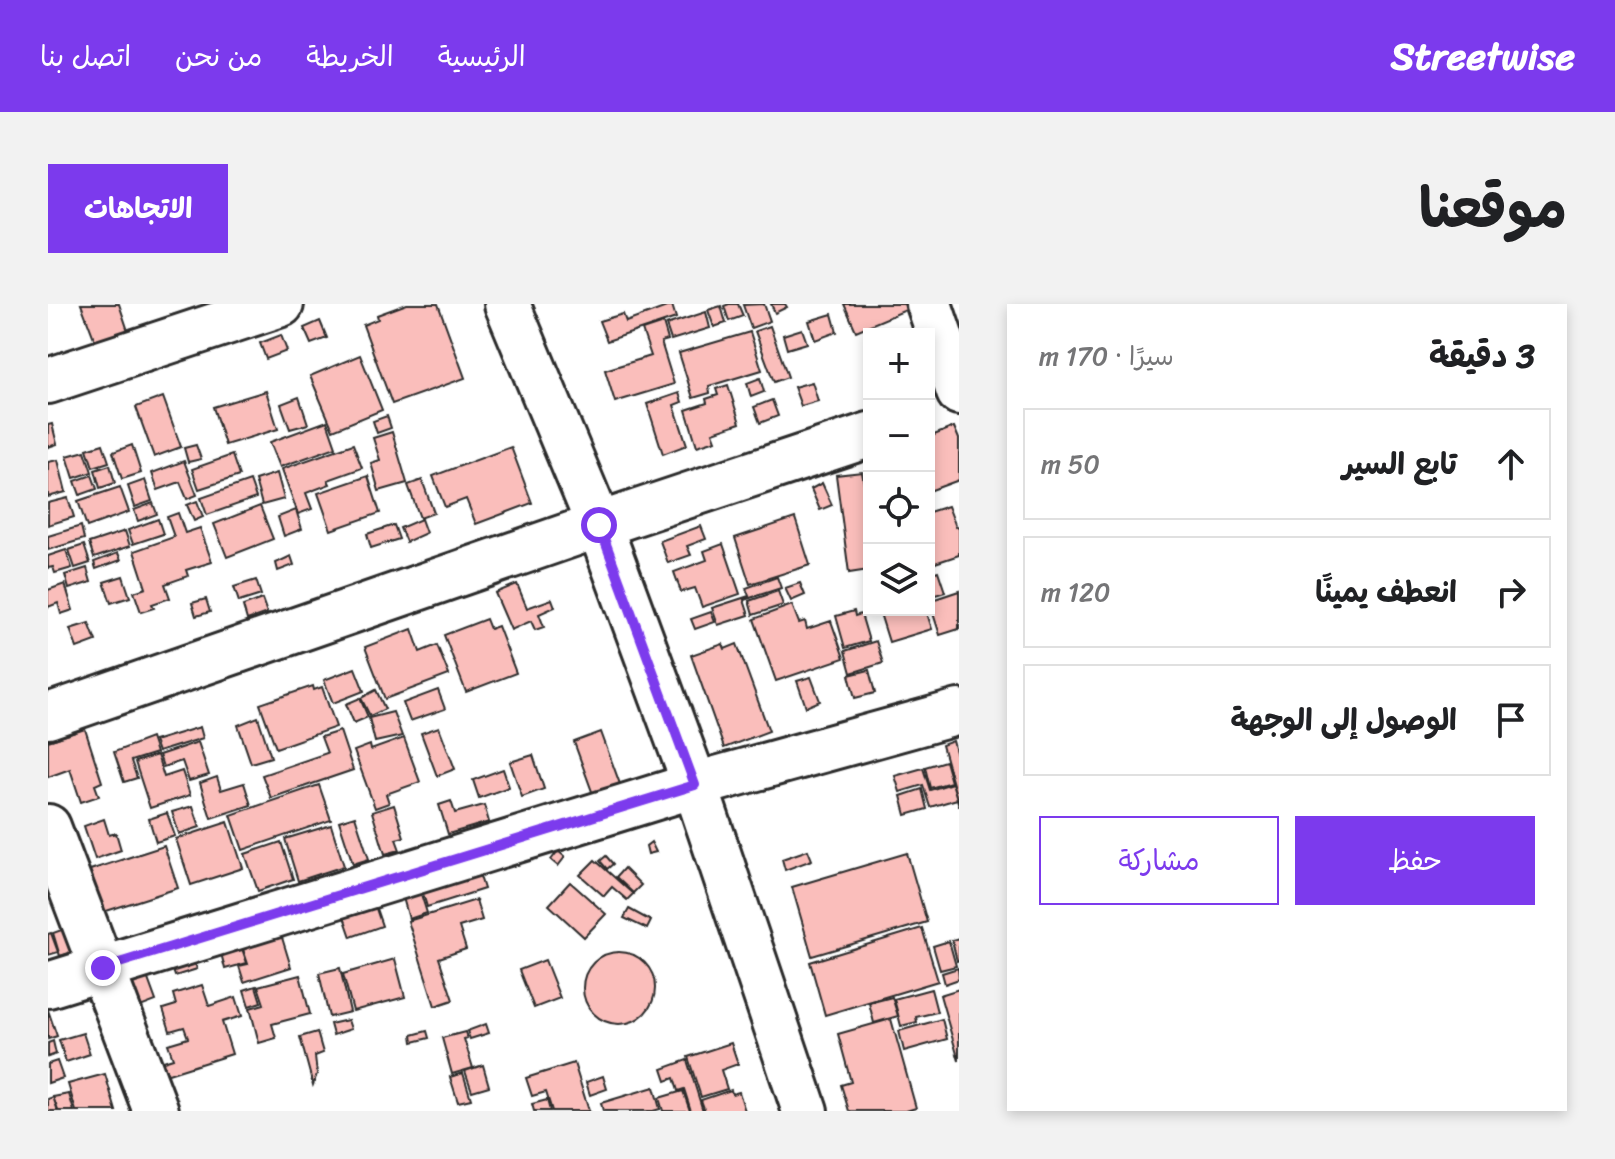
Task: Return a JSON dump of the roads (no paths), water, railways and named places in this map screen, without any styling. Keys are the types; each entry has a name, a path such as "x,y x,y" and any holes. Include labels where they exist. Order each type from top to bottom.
{"street":[{"path":"48,381 281,304"},
{"path":"507,304 599,525 695,785 805,1111"},
{"path":"929,304 959,392"},
{"path":"935,413 959,405"},
{"path":"48,716 863,437"},
{"path":"48,985 695,785 959,712"},
{"path":"48,827 156,1111"}]}
